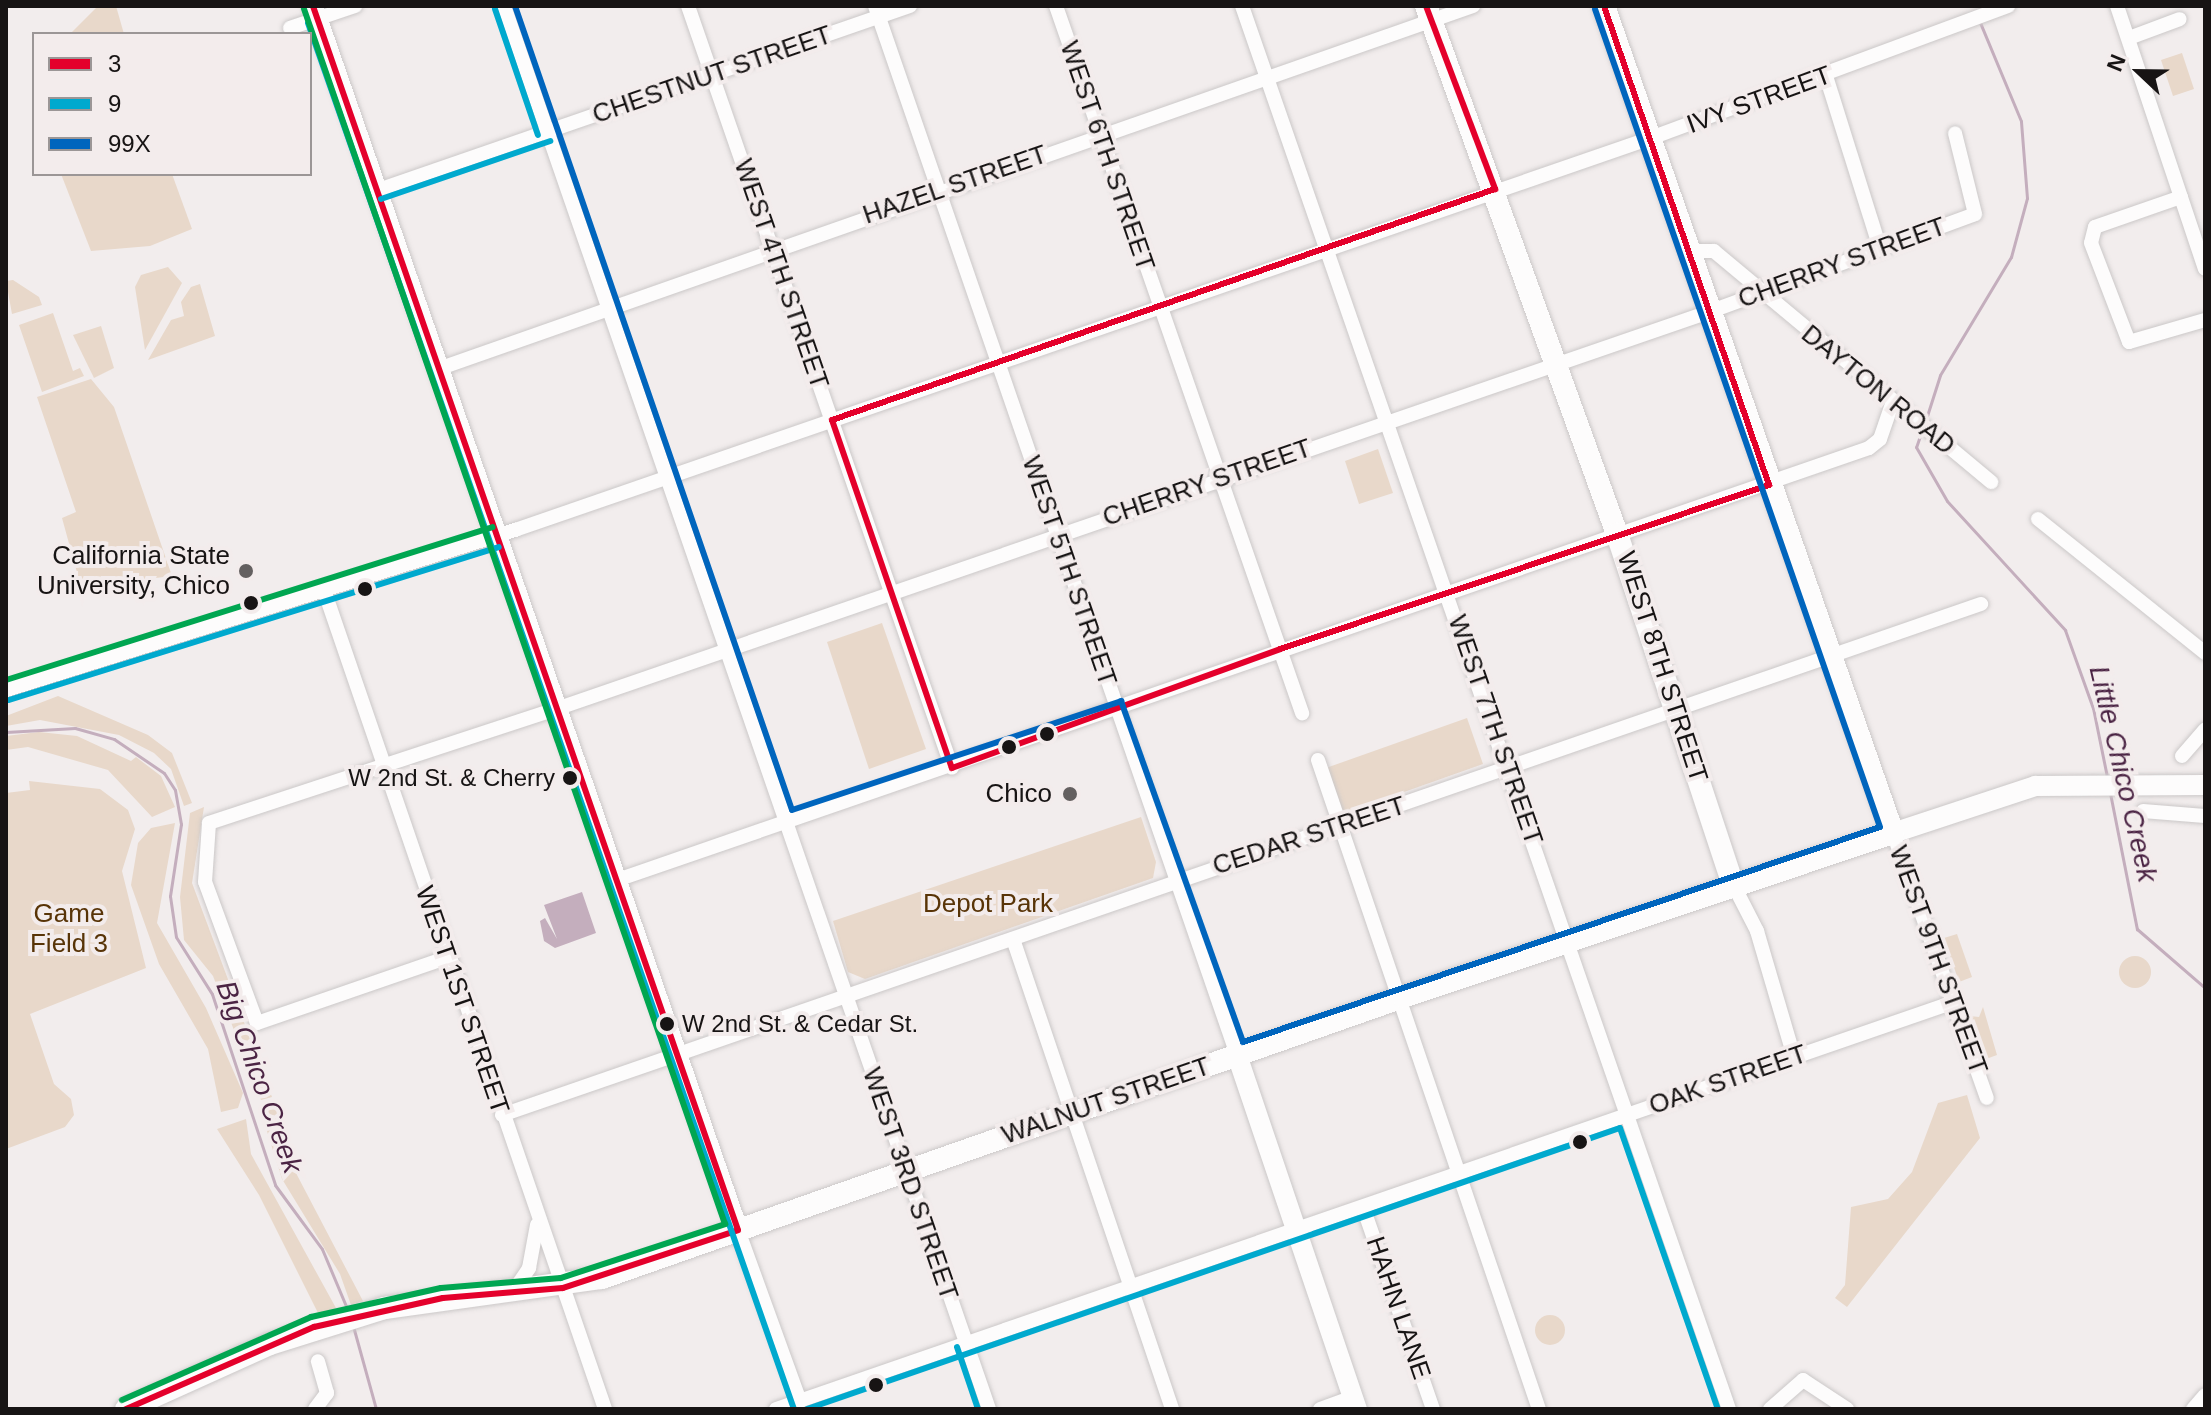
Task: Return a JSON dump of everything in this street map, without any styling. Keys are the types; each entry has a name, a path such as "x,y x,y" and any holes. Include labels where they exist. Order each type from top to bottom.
{"main road":[{"name":"WEST 9TH STREET","path":"1604,6 1827,658 1893,833"},
{"name":"WEST 8TH STREET","path":"1429,13 1617,534 1733,884"},
{"name":"WALNUT STREET","path":"126,1409 338,1321 385,1308 563,1288 738,1230 1568,940 1893,833"}],"street":[{"path":"290,28 315,13 355,6"},
{"name":"WEST 3RD STREET","path":"504,6 989,1409"},
{"name":"WEST 4TH STREET","path":"688,6 952,768"},
{"name":"CHESTNUT STREET","path":"378,190 712,75 876,12 910,6"},
{"name":"WEST 6TH STREET","path":"1056,6 1302,713"},
{"name":"WEST 7TH STREET","path":"1242,6 1729,1409"},
{"name":"HAZEL STREET","path":"438,369 607,305 1267,77 1429,13 1473,6"},
{"path":"2117,6 2205,269"},
{"name":"IVY STREET","path":"6,690 496,537 1495,189 1651,138 1826,76 2005,7"},
{"name":"WEST 5TH STREET","path":"876,12 1177,878 1355,1403"},
{"path":"315,13 800,1401"},
{"path":"2129,38 2180,19"},
{"path":"1826,76 1880,248"},
{"name":"CHERRY STREET","path":"446,958 257,1023 205,882 209,823 556,709 1709,312 1975,214 1955,133"},
{"path":"2181,197 2095,227 2091,243 2129,342 2205,320"},
{"name":"DAYTON ROAD","path":"1687,251 1714,251 1760,294 1991,482"},
{"path":"620,879 952,768 1280,649 1769,485 1869,448 1880,439 1893,402"},
{"path":"2038,519 2205,653"},
{"name":"WEST 1ST STREET","path":"324,590 380,766 605,1409"},
{"name":"CEDAR STREET","path":"502,1115 1013,939 1177,878 1340,828 1981,604"},
{"path":"2182,756 2205,730"},
{"path":"1318,760 1403,997 1539,1409"},
{"name":"WALNUT STREET","path":"1893,833 2005,793 2078,785 2205,785"},
{"path":"2143,811 2205,816"},
{"name":"WEST 9TH STREET","path":"1893,833 1987,1098"},
{"name":"WEST 8TH STREET","path":"1733,884 1757,931 1794,1057"},
{"path":"1013,939 1172,1409"},
{"name":"OAK STREET","path":"776,1409 1954,1002"},
{"name":"HAHN LANE","path":"1363,1207 1433,1409"},
{"path":"513,1292 537,1244 538,1216"},
{"path":"315,1409 327,1393 318,1361"},
{"path":"1770,1409 1803,1380 1847,1409"},
{"path":"2193,1409 2205,1395"},
{"path":"1320,1409 1355,1403"}],"green space":[{"path":"98,6 116,6 123,32 72,32"},
{"path":"2182,53 2194,89 2173,96 2161,60"},
{"path":"62,176 173,176 192,229 150,246 91,251"},
{"path":"168,267 182,283 145,350 135,287 141,275"},
{"path":"13,280 39,297 42,305 12,314 6,281"},
{"path":"200,284 215,336 148,360 171,320 184,316 181,302 191,287"},
{"path":"53,313 73,371 80,368 84,376 42,392 19,325"},
{"path":"101,326 114,368 94,378 73,335"},
{"path":"91,379 114,407 172,576 81,587 62,518 76,512 37,397"},
{"path":"1378,449 1393,493 1359,504 1345,461"},
{"path":"882,623 926,749 869,769 827,642"},
{"path":"58,696 148,735 172,753 192,803 184,806 171,769 154,753 119,735 40,720 6,726 6,716"},
{"path":"1467,718 1483,764 1342,814 1326,768"},
{"path":"39,732 77,736 131,761 136,757 161,776 175,807 152,817 108,770 28,747 6,750 6,736"},
{"name":"Game Field 3","path":"29,781 100,789 128,810 135,829 122,871 146,968 30,1014 54,1084 71,1099 74,1115 65,1127 6,1149 6,793 30,790"},
{"path":"204,807 192,883 272,1097 261,1100 213,976 184,940 180,897 190,813"},
{"name":"Depot Park","path":"1141,817 1156,862 1153,878 865,979 848,972 833,921"},
{"path":"175,823 157,923 206,1008 243,1093 238,1108 221,1112 208,1049 159,964 131,885 138,843 151,828"},
{"path":"1957,934 1972,977 1959,982 1944,938"},
{"path":"2135,956 2146,961 2151,972 2146,983 2135,988 2124,983 2119,972 2124,961"},
{"path":"1983,1007 1997,1055 1986,1059 1970,1016 1979,1017"},
{"path":"1967,1095 1980,1138 1847,1307 1835,1298 1845,1285 1851,1207 1888,1199 1912,1172 1938,1103"},
{"path":"276,1108 297,1175 363,1301 351,1305 340,1274 282,1179 261,1112"},
{"path":"246,1119 251,1154 336,1308 319,1315 259,1195 217,1129"},
{"path":"1550,1315 1561,1319 1565,1330 1561,1341 1550,1345 1539,1341 1535,1330 1539,1319"}],"shaded area":[{"path":"582,892 596,933 555,948 544,941 540,921 545,918 557,939 544,905"}],"waterway":[{"name":"Little Chico Creek","path":"1926,419 1940,375 2011,257 2027,198 2021,121 1979,20"},
{"name":"Little Chico Creek","path":"1922,430 1916,447 1947,501 2065,630 2093,708 2107,777"},
{"name":"Big Chico Creek","path":"6,732 75,728 114,739 164,773 175,790 181,824 170,896 176,937 212,994 275,1185 322,1249 348,1311"},
{"name":"Little Chico Creek","path":"2110,793 2137,929 2205,988"},
{"name":"Big Chico Creek","path":"353,1326 376,1409"}],"transit line":[{"name":"3","path":"126,1409 314,1327 443,1298 563,1288 738,1230 313,6"},
{"name":"99X","path":"515,6 792,810 1121,701 1243,1042 1880,827 1595,9"},
{"name":"3","path":"1426,6 1495,189 832,420 952,768 1280,649 1769,485 1604,6"},
{"path":"304,9 312,32"},
{"name":"9","path":"495,9 538,135"},
{"name":"9","path":"308,23 311,32"},
{"path":"122,1400 311,1317 441,1288 561,1278 725,1224 312,32"},
{"name":"9","path":"312,34 794,1409"},
{"name":"9","path":"381,199 550,141"},
{"path":"6,680 493,527"},
{"name":"9","path":"9,700 499,547"},
{"name":"9","path":"807,1409 1620,1128 1718,1409"},
{"name":"9","path":"957,1347 978,1409"}],"place":[{"name":"California State University, Chico","path":"246,571"},
{"name":"W 2nd St. & Cherry","path":"570,778"},
{"name":"Chico","path":"1070,794"},
{"name":"W 2nd St. & Cedar St.","path":"667,1024"}]}
